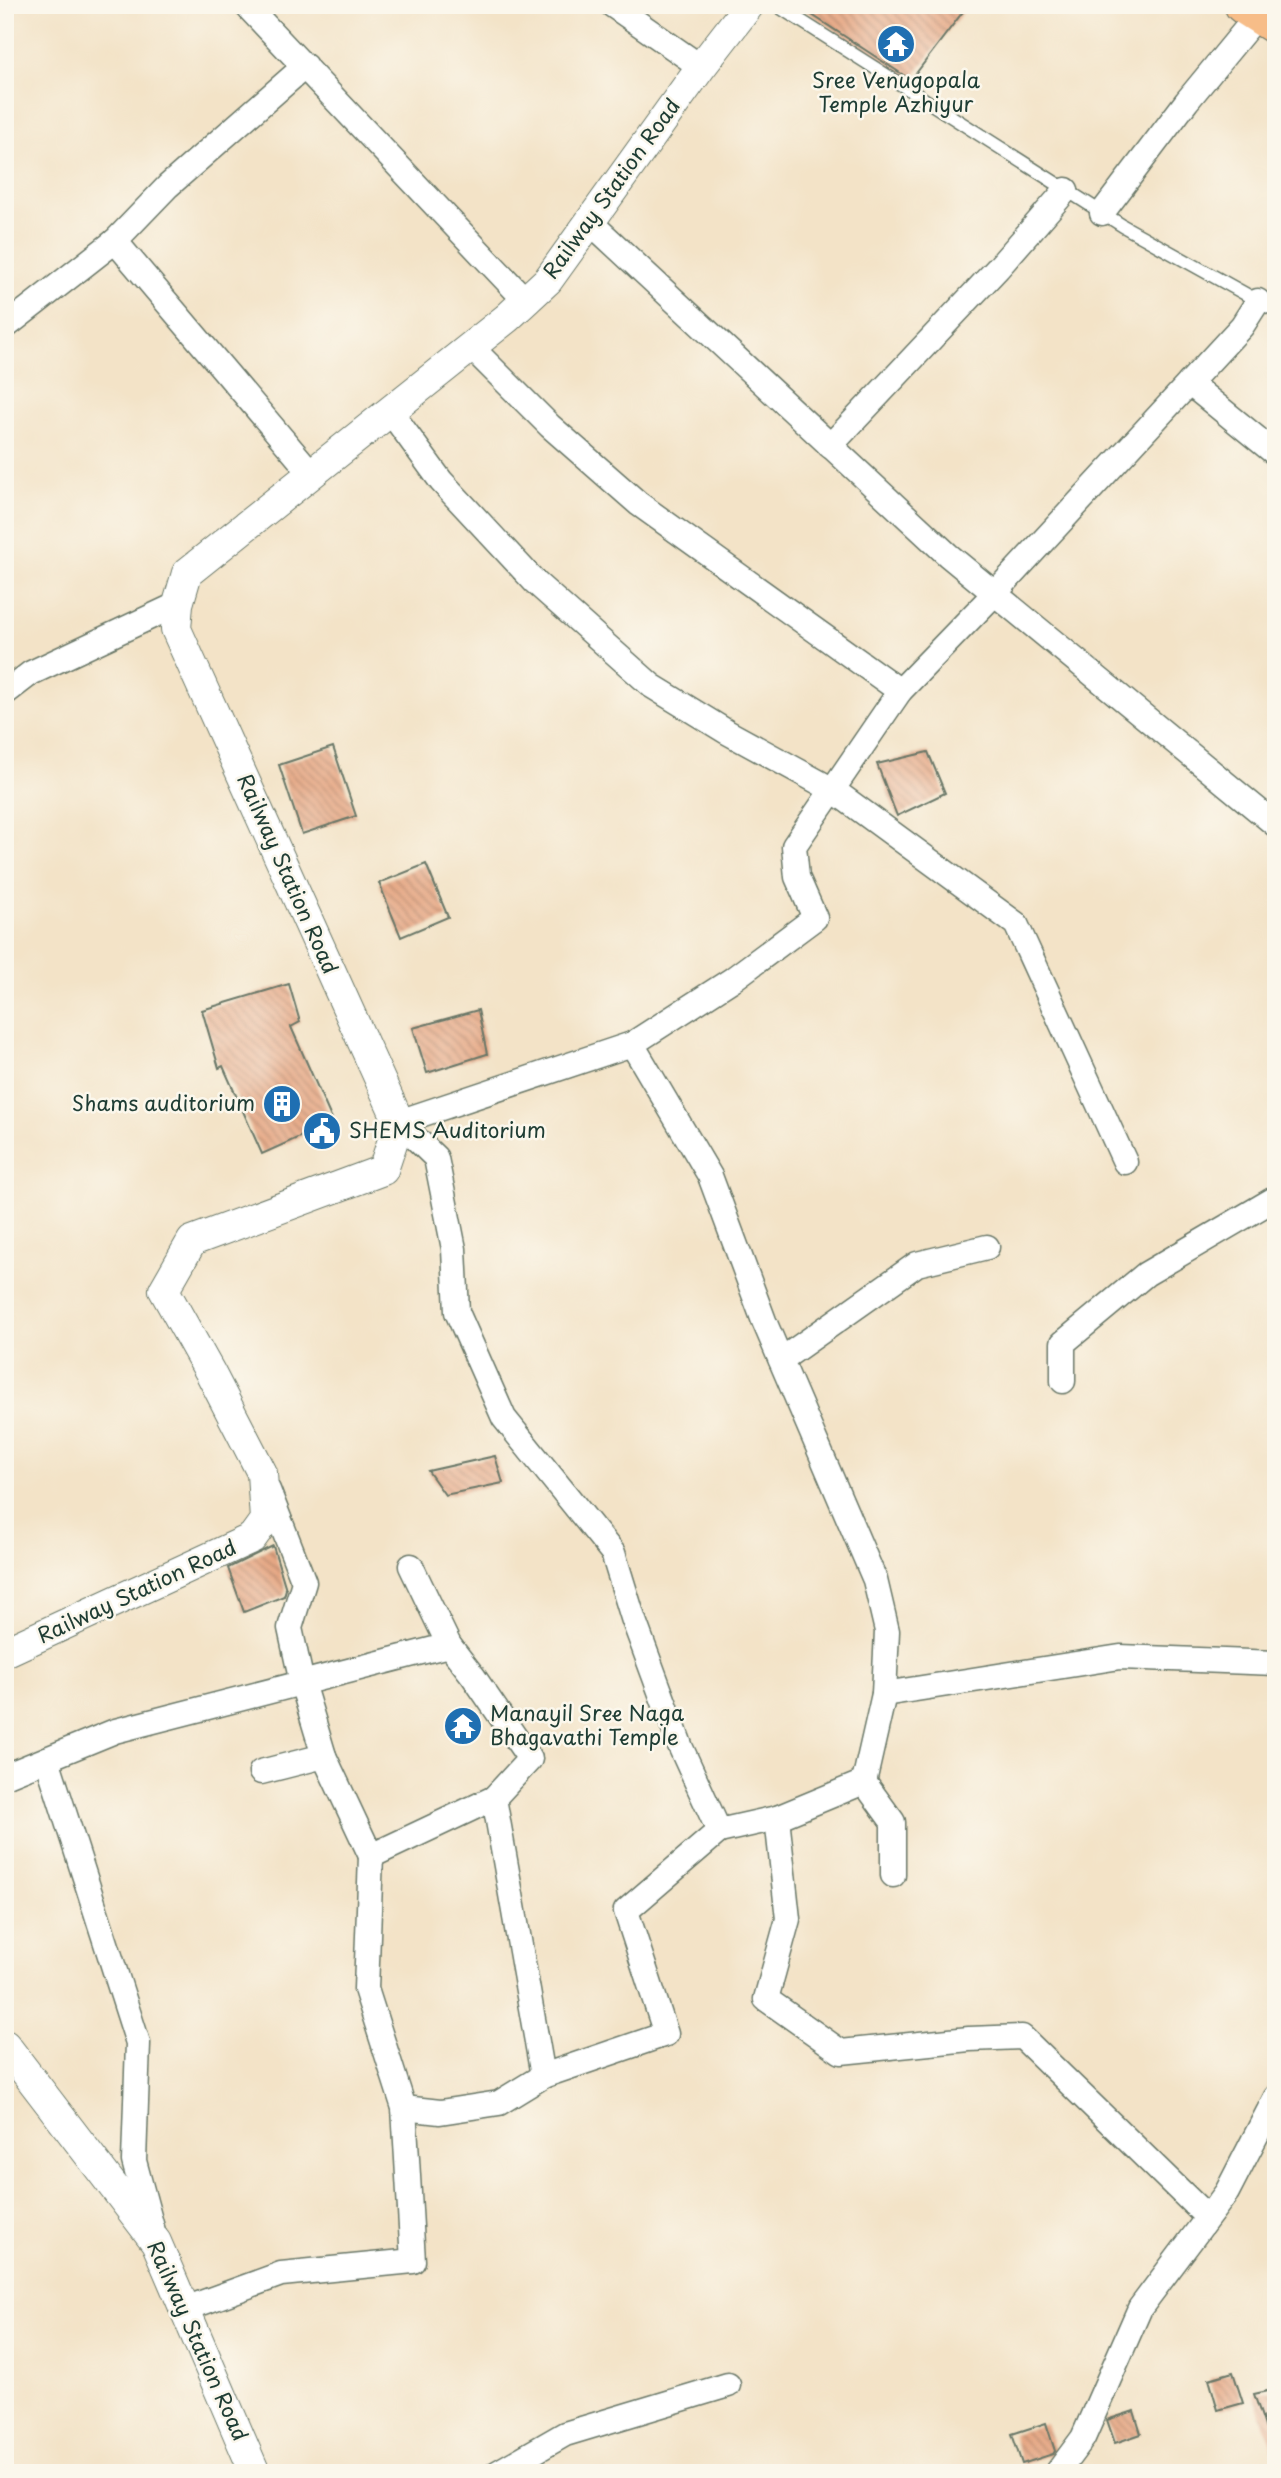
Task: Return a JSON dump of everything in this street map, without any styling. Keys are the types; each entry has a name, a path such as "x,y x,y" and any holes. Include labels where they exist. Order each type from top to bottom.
{"street":[{"path":"246,5 526,301"},
{"path":"612,5 701,67"},
{"name":"Railway Station Road","path":"5,1652 252,1538 265,1520 262,1473 164,1290 192,1241 383,1170 399,1122 176,629 178,604 187,573 471,346 548,280 701,67 749,5"},
{"path":"1102,213 1187,101 1260,13"},
{"path":"5,327 115,241 168,186 306,66"},
{"path":"830,446 998,268 1066,190"},
{"path":"590,222 948,555 1276,825"},
{"path":"115,241 312,474"},
{"path":"719,1831 681,1748 633,1618 613,1553 504,1418 488,1383 457,1312 454,1249 436,1158 399,1122 632,1044 733,979 815,918 797,877 794,846 900,691 994,594 1242,326 1267,306"},
{"path":"471,346 550,426 639,504 900,691"},
{"path":"1189,383 1276,454"},
{"path":"390,411 441,481 535,582 652,685 727,732 833,790 1016,924 1125,1163"},
{"path":"5,693 31,673 178,604"},
{"path":"632,1044 710,1176 764,1321 875,1580 887,1631 884,1694 864,1782 893,1822 893,1875"},
{"path":"1063,1381 1063,1343 1146,1274 1276,1198"},
{"path":"781,1360 917,1264 987,1247"},
{"path":"185,2309 281,2274 413,2261 404,2108 366,1989 371,1856 324,1756 302,1683 290,1628 304,1582 262,1473"},
{"path":"371,1856 494,1798 530,1759 449,1645 411,1566"},
{"path":"5,1776 115,1731 449,1645"},
{"path":"884,1694 1120,1657 1276,1663"},
{"path":"261,1772 324,1756"},
{"path":"47,1759 138,2043 134,2161 156,2242"},
{"path":"404,2108 440,2112 499,2103 543,2076 666,2034 626,1911 719,1831 777,1818 864,1782"},
{"path":"494,1798 543,2076"},
{"path":"777,1818 788,1919 766,1999 841,2052 969,2039 1022,2037 1208,2217"},
{"name":"Railway Station Road","path":"5,2045 156,2242 255,2473"},
{"path":"1057,2473 1083,2438 1140,2308 1227,2192 1276,2097"},
{"path":"497,2473 565,2434 728,2385"}],"lane":[{"path":"776,5 1102,213 1267,306"}],"building":[{"name":"Sree Venugopala Temple Azhiyur","path":"797,5 968,5 911,80"},
{"path":"333,747 356,816 302,834 279,765"},
{"path":"928,752 945,793 897,816 877,764"},
{"path":"426,864 448,917 401,937 379,883"},
{"path":"289,984 300,1022 291,1027 333,1122 262,1154 223,1066 219,1068 202,1010"},
{"path":"478,1010 487,1054 427,1073 413,1028"},
{"path":"495,1456 503,1483 445,1495 428,1471"},
{"path":"273,1546 286,1589 284,1596 244,1612 228,1568"},
{"path":"1233,2372 1243,2403 1218,2410 1209,2379"},
{"path":"1276,2389 1276,2449 1273,2450 1254,2394"},
{"path":"1134,2411 1141,2434 1115,2443 1107,2420"},
{"path":"1046,2423 1055,2451 1022,2464 1012,2434"}],"place":[{"name":"Sree Venugopala Temple Azhiyur","path":"896,44"},
{"name":"Shams auditorium","path":"282,1104"},
{"name":"SHEMS Auditorium","path":"322,1131"},
{"name":"Manayil Sree Naga Bhagavathi Temple","path":"463,1726"}]}
